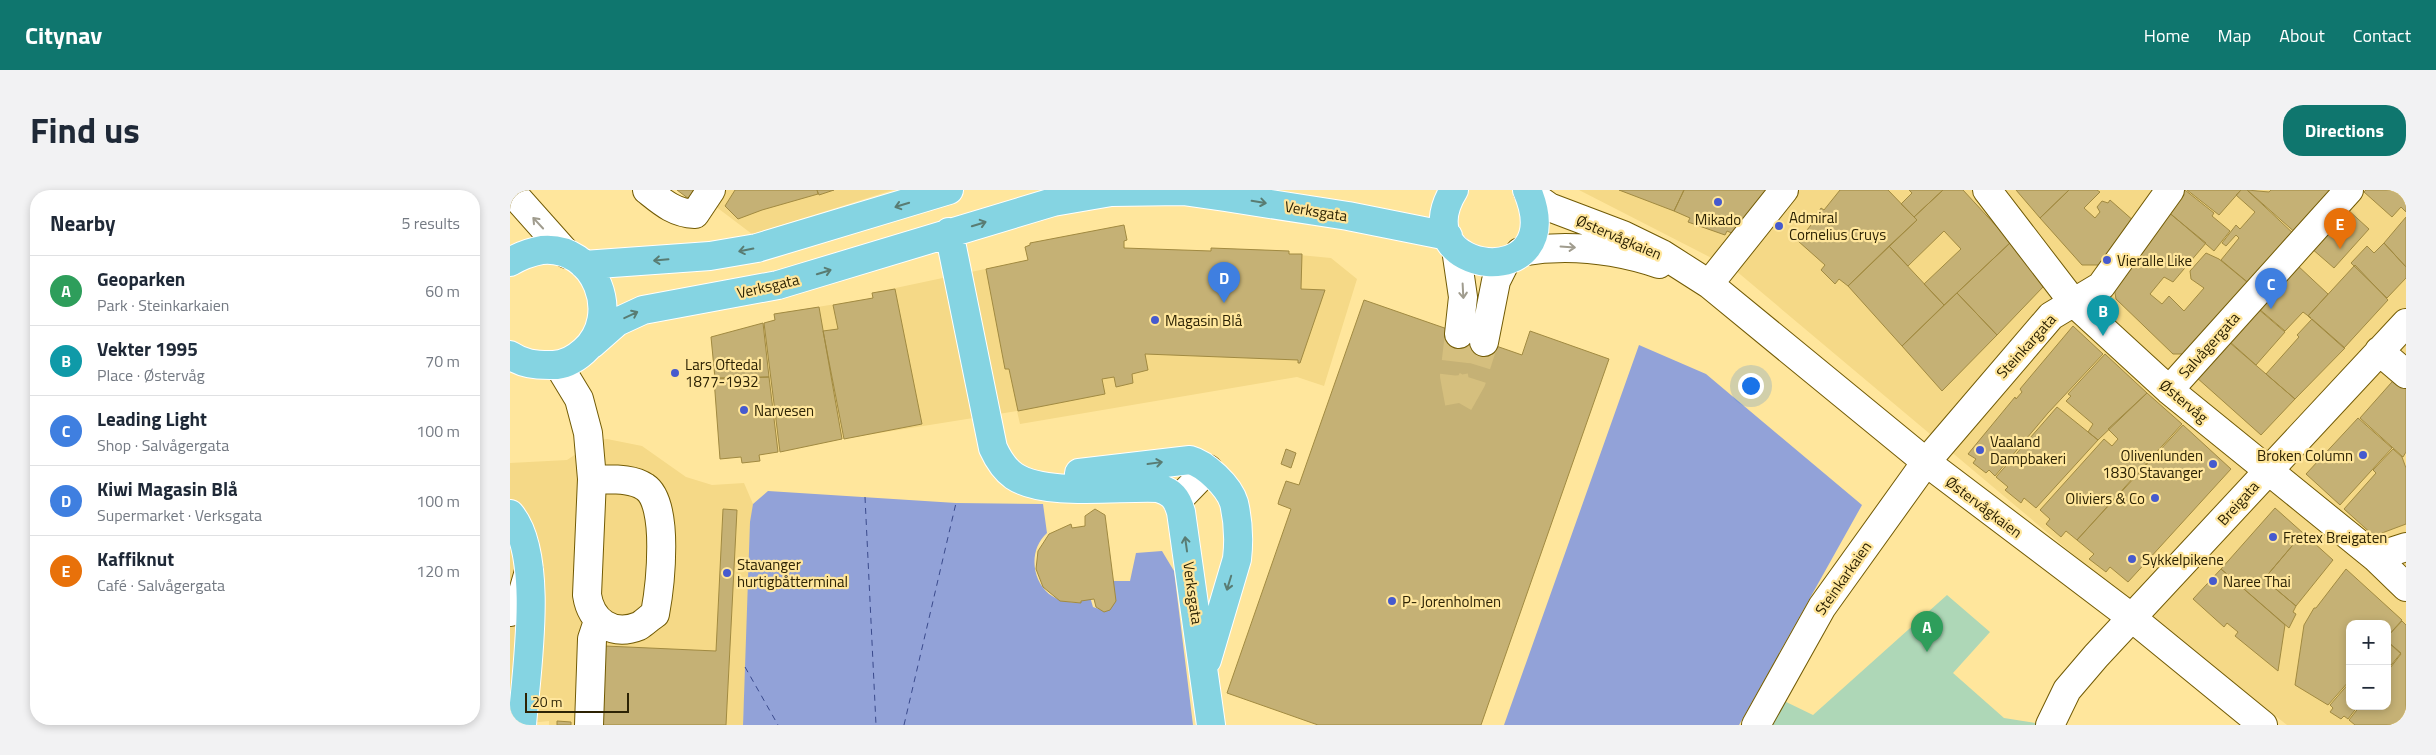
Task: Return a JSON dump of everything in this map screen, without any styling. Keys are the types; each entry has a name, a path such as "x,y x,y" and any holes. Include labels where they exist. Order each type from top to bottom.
{"main road":[{"path":"510,262 524,254 544,250 576,260 710,256 757,248 949,190"},
{"name":"Verksgata","path":"576,355 617,322 643,310 778,285 1053,202 1111,192 1144,190 1183,191 1235,198 1348,216 1452,242 1467,258 1480,262 1493,264 1513,256"},
{"path":"1452,242 1444,223 1445,211 1454,190"},
{"path":"1513,256 1531,237 1536,219 1534,205 1527,191"},
{"path":"949,232 993,448 1001,463 1013,476 1044,487 1158,488 1171,493 1177,501"},
{"path":"517,362 576,355 602,321 603,301 597,281 576,260"},
{"path":"1001,463 1016,472 1033,476 1056,476 1190,460 1200,463 1208,469 1234,503 1238,547 1237,559 1211,642 1205,679"},
{"name":"Verksgata","path":"1177,501 1181,512 1211,725"},
{"path":"510,514 526,544 518,588 528,634 522,725"}],"street":[{"path":"510,190 576,260"},
{"path":"647,190 669,208 683,214 695,214 711,190"},
{"path":"1710,284 1784,190"},
{"name":"Steinkargata","path":"1944,440 2051,316 2100,286 2170,190"},
{"name":"Salvågergata","path":"2169,390 2349,190"},
{"name":"Østervågkaien","path":"1527,191 1549,207 1623,235 1662,254 1710,284 1926,462 2132,618 2262,725"},
{"name":"Østervåg","path":"1998,195 2073,302 2169,390 2375,557 2406,587"},
{"path":"1452,242 1472,338 1496,281 1513,256"},
{"name":"Østervågkaien","path":"1513,256 1556,247 1571,247 1626,256 1685,273 1710,284"},
{"name":"Breigata","path":"2050,725 2067,690 2268,470 2406,323"},
{"path":"2379,351 2406,374"},
{"path":"576,355 579,399 588,433 592,479 587,595 589,608 598,621 606,627 624,629 639,626 655,614 658,597 661,520 657,501 645,487 625,480 592,479"},
{"name":"Steinkarkaien","path":"1756,725 1822,607 1926,462 1944,440"},
{"path":"1177,501 1208,469"},
{"path":"2375,557 2406,547"},
{"path":"588,725 591,647 598,621"}],"shaded area":[{"path":"725,190 893,190 752,234 715,206"},
{"path":"1579,190 2406,190 2406,725 2287,725 2124,597 1735,270"},
{"path":"1124,225 1127,240 1124,241 1125,248 1211,251 1211,248 1289,251 1289,254 1331,258 1357,279 1324,386 1297,377 1020,424 1017,411 842,439 759,455 760,461 742,463 741,457 720,459 711,338 775,320 774,314 873,298 872,293 1028,260 1025,247 1030,245 1030,243"},
{"path":"607,439 642,446 686,477 712,485 744,483 753,504 743,725 549,725 549,721 510,725 510,463 567,460 576,454 577,443"}],"green space":[{"path":"1947,595 1990,632 1953,673 2004,718 2048,725 1767,725 1780,699 1813,715"}],"water":[{"path":"1639,345 1706,374 1862,505 1739,725 1504,725"},
{"path":"768,491 956,503 1043,504 1047,533 1037,547 1034,564 1043,588 1049,594 1067,602 1079,603 1079,599 1090,597 1093,607 1102,610 1111,581 1130,581 1136,553 1162,551 1174,571 1193,725 743,725 750,522 753,504"}],"building":[{"path":"677,190 705,190 689,199"},
{"path":"735,190 817,190 818,194 738,219 725,206"},
{"path":"817,190 834,190 819,195"},
{"path":"1619,190 1684,190 1674,211"},
{"path":"1684,190 1769,190 1734,234 1727,231 1725,235 1688,222 1690,218 1674,211"},
{"path":"1840,190 1888,190 1917,220 1848,286 1839,279 1835,284 1821,270 1825,265 1798,241 1820,214 1818,213 1821,208 1824,210"},
{"path":"1909,190 1943,190 1914,217 1901,204 1912,193"},
{"path":"1943,190 1963,190 2011,242 1944,305 1924,284 1961,249 1944,231 1908,266 1889,246 1917,220 1914,217"},
{"path":"2016,190 2069,190 2040,218"},
{"path":"2069,190 2097,190 2100,192 2084,208 2095,218 2100,212 2097,207 2102,201 2108,203 2110,200 2135,222 2101,265 2082,265 2040,218"},
{"path":"2180,190 2185,190 2214,213 2212,216 2230,231 2214,251 2165,209"},
{"path":"2187,190 2241,190 2219,215"},
{"path":"2241,190 2247,190 2296,236 2251,285 2221,260 2239,238 2236,235 2226,246 2222,243 2236,225 2240,229 2255,212 2236,195"},
{"path":"2247,190 2269,192 2271,190 2339,190 2298,235"},
{"path":"2366,190 2406,190 2406,212 2401,207 2392,217 2364,192"},
{"path":"2347,209 2369,229 2334,268 2311,248"},
{"path":"2168,212 2206,243 2173,282 2164,277 2150,294 2162,304 2169,296 2184,311 2204,288 2191,279 2190,271 2206,253 2219,259 2253,287 2191,354 2173,354 2116,299 2113,281"},
{"path":"2406,217 2406,267 2384,243"},
{"name":"Magasin Blå","path":"1124,225 1127,240 1124,241 1124,248 1211,251 1211,248 1289,251 1289,254 1302,254 1301,289 1325,290 1300,363 1298,363 1298,360 1145,354 1148,370 1132,374 1133,383 1116,387 1114,377 1102,379 1105,394 1018,411 1009,369 1005,369 986,269 1028,260 1025,247 1030,245 1030,243"},
{"path":"2011,242 2043,276 2043,287 1997,335 1957,293"},
{"path":"2384,243 2406,267 2406,278 2387,298 2351,263 2367,246 2374,253"},
{"path":"1889,246 1944,305 1902,346 1848,286"},
{"path":"2297,265 2328,294 2308,316 2303,312 2285,331 2258,308"},
{"path":"2355,265 2388,300 2344,348 2308,316"},
{"path":"895,289 922,424 844,439 823,331 838,329 833,305 873,298 872,293"},
{"path":"1957,293 1997,335 1942,391 1902,346"},
{"name":"P- Jorenholmen","path":"1364,300 1522,355 1530,331 1609,359 1481,725 1318,725 1227,693 1291,509 1278,504 1279,500 1286,481 1299,485"},
{"path":"819,307 842,439 780,452 764,323 775,320 774,314"},
{"path":"2257,308 2285,332 2256,365 2229,341"},
{"path":"2312,319 2345,348 2295,399 2266,374 2299,337 2297,335"},
{"path":"763,323 769,377 715,378 711,337"},
{"path":"2073,326 2103,354 2048,413 1995,476 1989,470 1986,473 1973,463 1976,459 1968,454 2015,397 2016,399 2022,392 2020,389"},
{"path":"2229,342 2295,399 2261,435 2196,377"},
{"path":"2105,354 2147,393 2098,440 2088,432 2093,424 2066,401 2071,396 2068,394"},
{"path":"2399,374 2406,380 2406,452 2403,457 2360,418"},
{"path":"769,377 778,452 759,455 760,461 742,463 741,457 720,459 714,379"},
{"path":"2147,393 2182,424 2077,540 2066,531 2061,537 2046,524 2050,519 2040,510 2104,439 2112,446 2118,439 2108,429"},
{"path":"2057,407 2098,440 2036,508 2024,498 2021,503 2005,490 2008,487 1996,477"},
{"path":"2358,418 2392,448 2340,505 2306,474"},
{"path":"2183,425 2231,469 2128,582 2110,567 2106,572 2089,559 2094,554 2077,540"},
{"path":"1286,449 1296,453 1291,468 1281,464"},
{"path":"2393,449 2402,457 2406,468 2406,524 2374,536 2344,509 2376,473 2373,470"},
{"path":"2275,508 2303,533 2264,579 2296,606 2293,612 2296,614 2289,628 2221,569"},
{"name":"Stavanger hurtigbåtterminal","path":"723,509 737,510 726,725 601,725 605,646 716,651"},
{"path":"1095,509 1105,515 1116,601 1110,610 1104,612 1096,607 1094,599 1081,601 1081,603 1060,601 1043,587 1036,569 1038,551 1049,534 1071,524 1072,528 1085,526 1085,516"},
{"path":"2303,533 2333,560 2296,606 2264,579"},
{"path":"2221,569 2285,625 2278,671 2235,636 2238,632 2227,623 2224,627 2193,599"},
{"path":"2346,569 2402,620 2391,632 2391,620 2346,620 2346,685 2328,705 2295,685 2304,625 2314,608 2316,608"},
{"path":"2402,621 2406,625 2406,715 2398,725 2355,725 2349,720 2357,710 2391,710 2391,667 2401,654 2391,645 2391,633"},
{"path":"2391,644 2401,653 2391,665"},
{"path":"2346,687 2346,710 2355,710 2348,719 2344,716 2341,719 2330,712 2333,708 2330,705"},
{"path":"557,721 571,722 571,725 557,725"}],"ferry route":[{"path":"865,497 876,725"},
{"path":"904,725 956,503"},
{"path":"745,667 778,725"}],"tunnel":[{"path":"1459,334 1454,376 1459,403"},
{"path":"1459,403 1472,380 1484,342"}],"place":[{"name":"Mikado","path":"1718,202"},
{"name":"Admiral Cornelius Cruys","path":"1779,226"},
{"name":"Kaffiknut","path":"2340,249"},
{"name":"Vieralle Like","path":"2107,260"},
{"name":"Kiwi Magasin Blå","path":"1224,303"},
{"name":"Leading Light","path":"2271,309"},
{"name":"Magasin Blå","path":"1155,320"},
{"name":"Vekter 1995","path":"2103,336"},
{"name":"Lars Oftedal 1877-1932","path":"675,373"},
{"name":"Narvesen","path":"744,410"},
{"name":"Vaaland Dampbakeri","path":"1980,450"},
{"name":"Broken Column","path":"2363,455"},
{"name":"Olivenlunden 1830 Stavanger","path":"2213,464"},
{"name":"Oliviers & Co","path":"2155,498"},
{"name":"Fretex Breigaten","path":"2273,537"},
{"name":"Sykkelpikene","path":"2132,559"},
{"name":"Stavanger hurtigbåtterminal","path":"727,573"},
{"name":"Naree Thai","path":"2213,581"},
{"name":"P- Jorenholmen","path":"1392,601"},
{"name":"Geoparken","path":"1927,652"}]}
